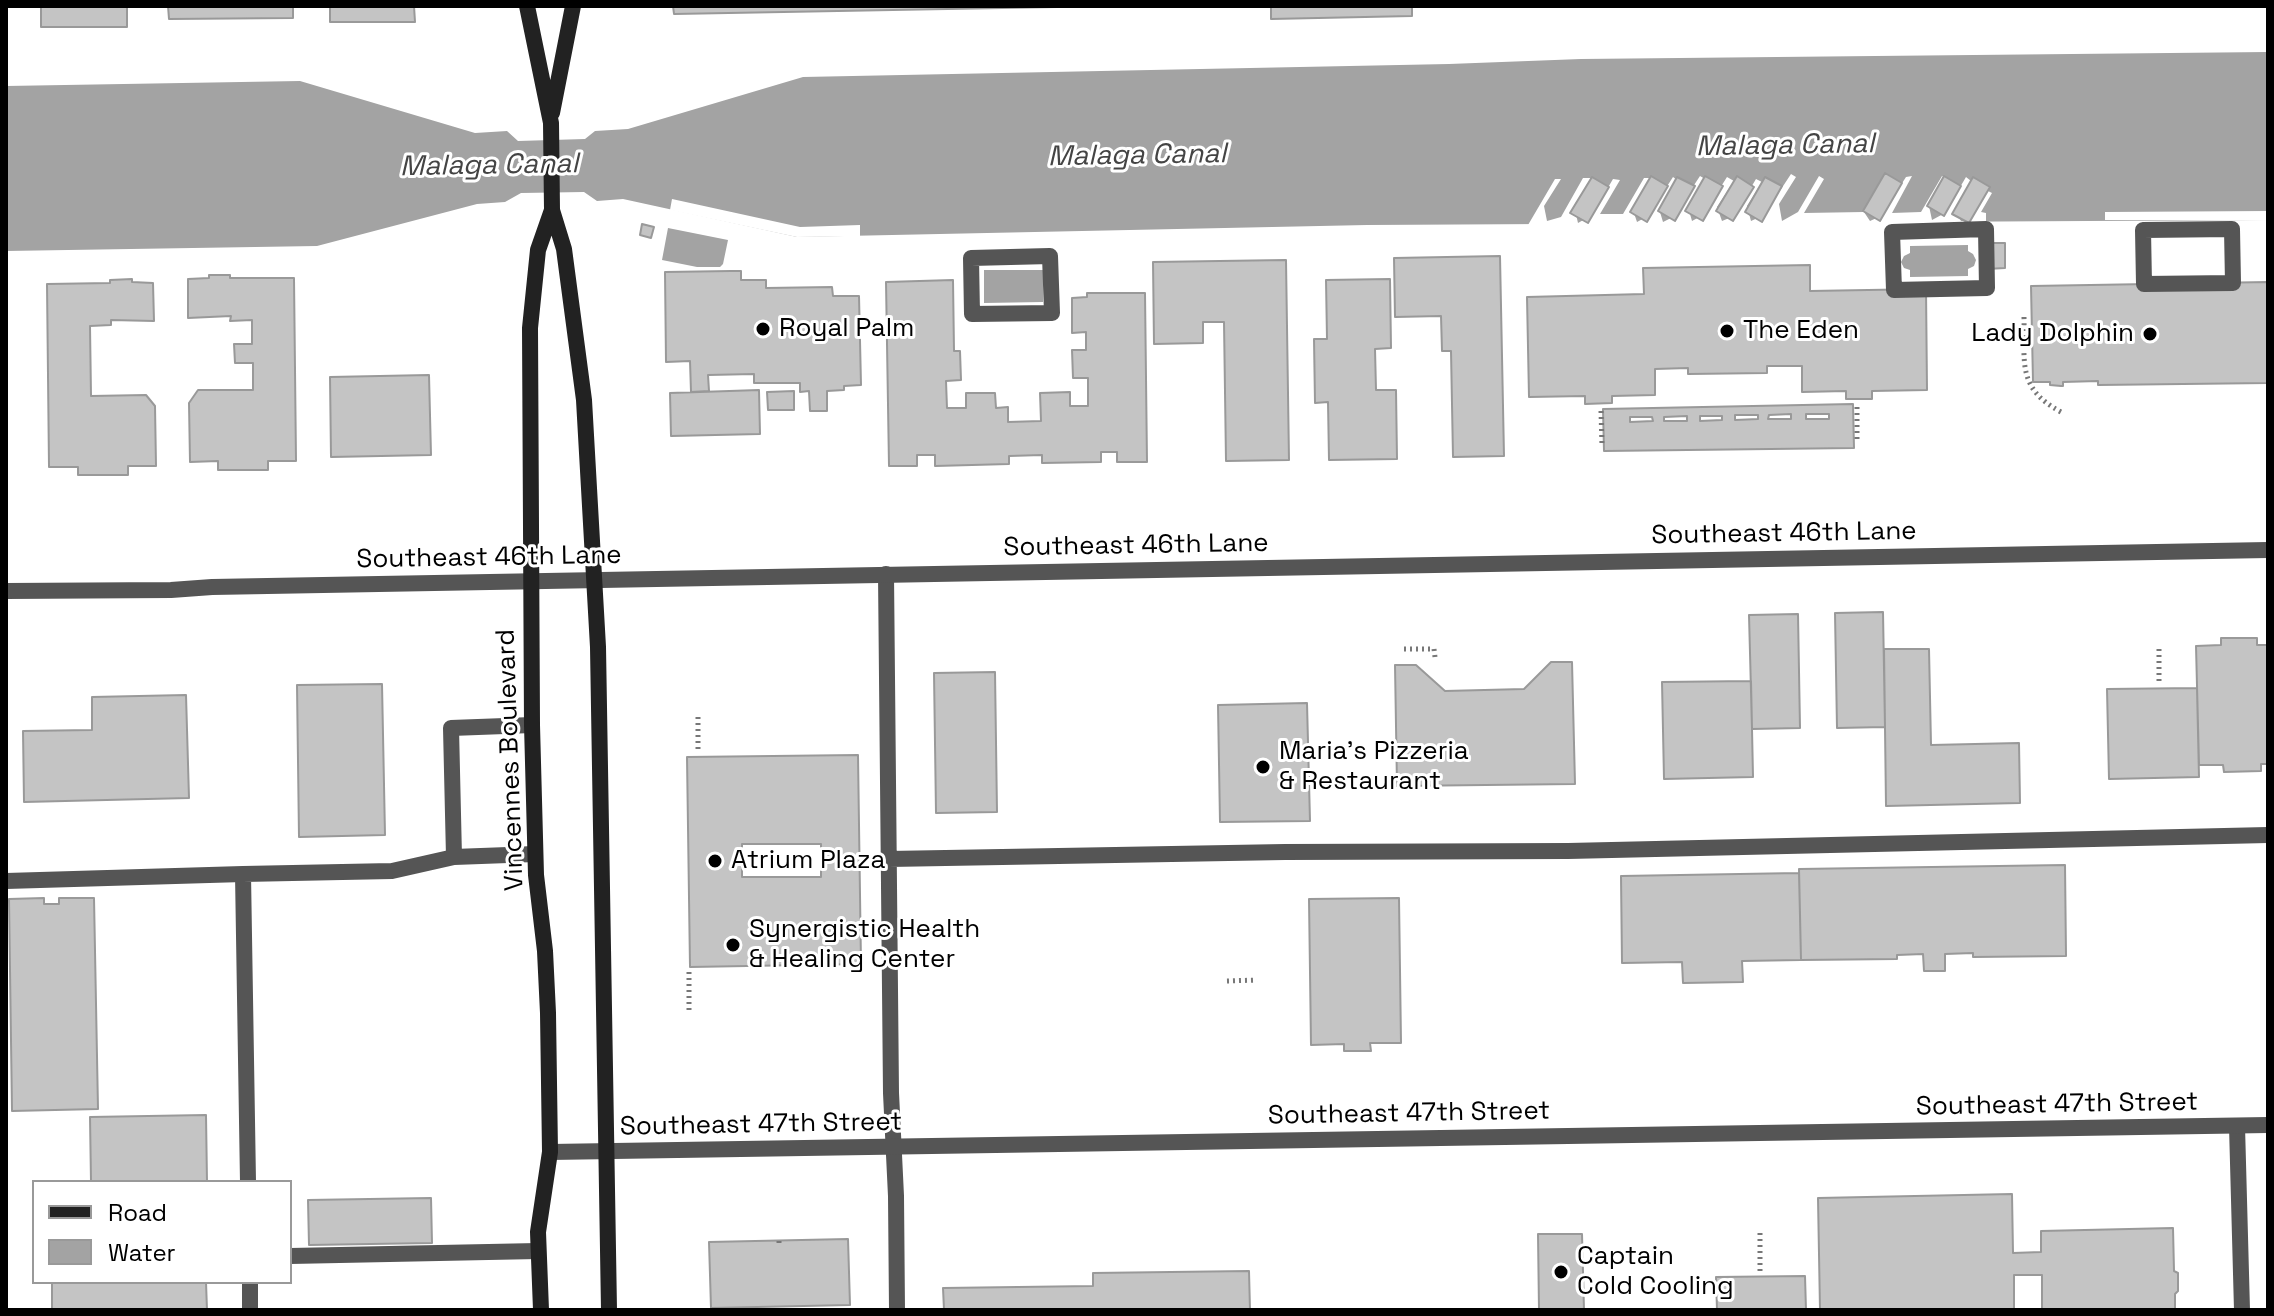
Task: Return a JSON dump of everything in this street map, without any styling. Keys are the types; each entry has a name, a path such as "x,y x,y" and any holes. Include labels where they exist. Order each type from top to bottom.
{"street":[{"name":"Vincennes Boulevard","path":"527,6 551,123 552,210 564,249 584,400 598,647 609,1310"},
{"name":"Vincennes Boulevard","path":"551,123 573,6"},
{"name":"Vincennes Boulevard","path":"541,1310 538,1232 550,1152 545,966 535,854 530,328 538,250 552,210"},
{"path":"1986,229 1987,288 1894,290 1892,232 1986,229"},
{"path":"2232,229 2233,283 2144,284 2143,230 2232,229"},
{"path":"1050,256 1052,313 972,314 971,258 1050,256"},
{"name":"Southeast 46th Lane","path":"6,591 2268,550"},
{"path":"886,574 891,1093 897,1310"},
{"path":"454,857 451,728 532,725"},
{"path":"889,859 1584,850 2268,835"},
{"path":"6,881 392,871 454,857 535,854"},
{"path":"243,874 248,1180"},
{"name":"Southeast 47th Street","path":"550,1152 2268,1125"},
{"path":"2237,1126 2242,1310"},
{"path":"292,1256 538,1251"},
{"path":"250,1284 250,1310"}],"path":[{"path":"2024,317 2025,373 2029,386 2061,412"},
{"path":"1857,407 1857,443"},
{"path":"1601,411 1602,446"},
{"path":"1404,649 1434,649 1435,657"},
{"path":"2159,649 2159,684"},
{"path":"698,717 698,753"},
{"path":"689,971 689,1010"},
{"path":"1227,981 1257,980"},
{"path":"1760,1233 1760,1271"}],"water":[{"name":"Malaga Canal","path":"2268,52 2268,220 1367,225 797,237 623,199 597,201 584,192 521,193 505,202 477,204 317,246 6,251 6,86 300,81 475,133 507,131 518,141 585,139 595,131 628,129 803,77 1581,59"},
{"path":"668,228 728,240 723,264 720,267 697,267 662,260"},
{"path":"1968,245 1968,251 1976,260 1974,266 1968,269 1968,276 1910,277 1910,270 1904,268 1901,262 1910,253 1910,246"},
{"path":"984,270 1043,270 1043,302 984,303"}],"pier":[{"path":"1791,174 1796,177 1779,204 1782,221 1798,212 1819,176 1824,179 1804,213 1864,212 1870,221 1881,216 1906,177 1912,176 1892,213 1921,212 1942,176 1946,178 1929,206 1932,220 1945,213 1966,177 1971,181 1955,210 1961,221 1970,220 1988,191 1992,193 1981,212 1986,213 1986,223 1528,225 1555,179 1561,179 1544,206 1547,221 1561,217 1583,178 1591,178 1574,206 1578,223 1592,215 1613,179 1620,180 1600,214 1623,214 1644,178 1652,178 1633,210 1637,222 1648,216 1673,177 1677,180 1660,212 1663,222 1673,217 1700,176 1705,179 1688,207 1692,221 1703,215 1727,177 1734,181 1717,207 1722,221 1734,216 1756,179 1762,182 1747,206 1751,221 1764,215"},
{"path":"672,199 800,227 860,225 860,236 797,237 670,210"},
{"path":"2268,211 2268,220 2105,220 2105,212"}],"building":[{"path":"41,6 127,6 127,27 41,27"},
{"path":"168,6 293,6 293,18 169,19"},
{"path":"330,6 414,6 415,22 330,22"},
{"path":"673,6 1057,6 1057,7 674,14"},
{"path":"1271,6 1412,6 1412,16 1271,19"},
{"path":"1885,173 1902,183 1880,221 1863,211"},
{"path":"1651,176 1668,186 1647,222 1630,212"},
{"path":"1705,176 1723,186 1703,221 1685,211"},
{"path":"1737,176 1754,187 1733,221 1716,211"},
{"path":"1944,176 1961,186 1944,216 1927,206"},
{"path":"1592,177 1609,187 1588,223 1570,213"},
{"path":"1677,177 1695,186 1675,221 1658,211"},
{"path":"1765,177 1782,186 1762,222 1745,212"},
{"path":"1973,177 1990,187 1969,223 1952,214"},
{"path":"642,224 654,227 651,238 640,235"},
{"path":"1986,243 2005,243 2005,268 1987,269"},
{"path":"1500,256 1504,456 1453,457 1451,351 1442,351 1441,316 1395,317 1394,258"},
{"path":"1286,260 1289,460 1226,461 1224,322 1203,322 1203,343 1154,344 1153,262"},
{"name":"The Eden","path":"1810,265 1810,291 1926,289 1927,390 1872,391 1872,399 1846,399 1846,391 1802,392 1802,366 1767,366 1767,373 1688,374 1688,368 1655,369 1655,395 1612,396 1612,403 1585,404 1585,396 1529,397 1527,297 1644,294 1643,268"},
{"name":"Royal Palm","path":"741,271 741,280 766,280 766,288 832,287 833,296 859,296 861,385 827,391 827,411 810,411 809,391 800,392 800,383 754,383 754,374 708,375 709,391 691,392 690,361 666,362 665,272"},
{"path":"209,275 294,278 296,461 268,461 268,470 218,470 218,461 190,462 189,403 198,390 253,390 253,363 235,363 234,344 252,344 252,320 230,321 231,316 188,318 188,279 209,278"},
{"path":"132,279 132,282 153,283 154,321 111,320 111,325 90,326 91,396 146,395 155,406 156,466 128,466 128,475 78,475 78,467 49,467 47,284 110,283 110,280"},
{"path":"1390,279 1391,348 1375,349 1376,390 1396,390 1397,459 1329,460 1328,402 1315,403 1314,339 1327,339 1326,280"},
{"path":"953,280 954,351 960,351 961,380 946,381 947,408 966,408 966,393 995,393 996,408 1008,407 1008,422 1041,421 1040,393 1070,392 1070,406 1088,406 1088,378 1073,378 1072,350 1086,350 1086,332 1072,333 1072,298 1087,297 1087,293 1145,293 1147,462 1117,462 1117,452 1101,452 1101,462 1042,463 1042,455 1009,456 1009,464 935,466 935,455 917,455 917,466 889,466 886,282"},
{"name":"Lady Dolphin","path":"2268,282 2268,383 2098,385 2098,381 2063,382 2061,386 2050,385 2050,382 2033,382 2031,286"},
{"path":"429,375 431,455 331,457 330,377"},
{"path":"759,390 760,434 671,436 670,393"},
{"path":"794,391 794,410 768,410 767,392"},
{"path":"1853,404 1854,448 1604,451 1603,409"},
{"path":"1791,414 1791,419 1768,419 1769,415"},
{"path":"1806,414 1829,414 1829,419 1806,419"},
{"path":"1735,415 1758,415 1758,419 1735,420"},
{"path":"1687,416 1687,421 1664,421 1664,417"},
{"path":"1700,416 1722,416 1722,420 1700,421"},
{"path":"1630,417 1652,417 1653,421 1630,422"},
{"path":"1883,612 1885,727 1837,728 1835,613"},
{"path":"1798,614 1800,728 1752,729 1749,615"},
{"path":"2221,638 2257,638 2257,645 2268,645 2268,764 2261,764 2261,771 2224,772 2223,765 2199,765 2196,646 2221,645"},
{"path":"1884,649 1929,649 1931,745 2019,743 2020,803 1886,806"},
{"path":"1551,662 1572,662 1575,784 1397,786 1395,665 1416,665 1445,691 1524,689"},
{"path":"995,672 997,812 936,813 934,673"},
{"path":"1751,681 1753,777 1664,779 1662,682"},
{"path":"382,684 385,835 299,837 297,685"},
{"path":"2197,688 2199,777 2109,779 2107,689"},
{"path":"186,695 189,798 24,802 23,731 92,730 92,697"},
{"path":"1307,703 1310,821 1220,822 1218,705"},
{"name":"Atrium Plaza","path":"858,755 861,964 690,967 687,757","holes":["742,844 821,844 821,877 742,877"]},
{"path":"2065,865 2066,956 1973,957 1973,953 1945,954 1945,971 1924,971 1923,954 1897,955 1897,959 1801,960 1799,869"},
{"path":"1799,873 1801,960 1742,961 1743,982 1683,983 1682,962 1622,963 1621,876"},
{"path":"44,898 44,904 59,904 59,898 94,898 98,1109 12,1111 9,899"},
{"path":"1399,898 1401,1043 1370,1043 1371,1051 1344,1051 1344,1044 1311,1045 1309,899"},
{"path":"206,1115 207,1180 91,1180 90,1117"},
{"path":"2012,1194 2013,1253 2041,1252 2041,1231 2173,1228 2174,1271 2178,1273 2175,1310 2042,1310 2042,1275 2014,1275 2014,1310 1820,1310 1818,1198"},
{"path":"431,1198 432,1243 309,1245 308,1200"},
{"name":"Captain Cold Cooling","path":"1538,1234 1582,1234 1584,1310 1539,1310"},
{"path":"848,1239 850,1305 711,1308 709,1242"},
{"path":"1249,1271 1250,1310 944,1310 943,1288 1093,1286 1093,1273"},
{"path":"1805,1276 1806,1310 1717,1310 1716,1277"},
{"path":"52,1284 206,1284 207,1310 52,1310"}],"place":[{"name":"Royal Palm","path":"763,329"},
{"name":"The Eden","path":"1727,331"},
{"name":"Lady Dolphin","path":"2150,334"},
{"name":"Maria's Pizzeria & Restaurant","path":"1263,767"},
{"name":"Atrium Plaza","path":"715,861"},
{"name":"Synergistic Health & Healing Center","path":"733,945"},
{"name":"Captain Cold Cooling","path":"1561,1272"}]}
